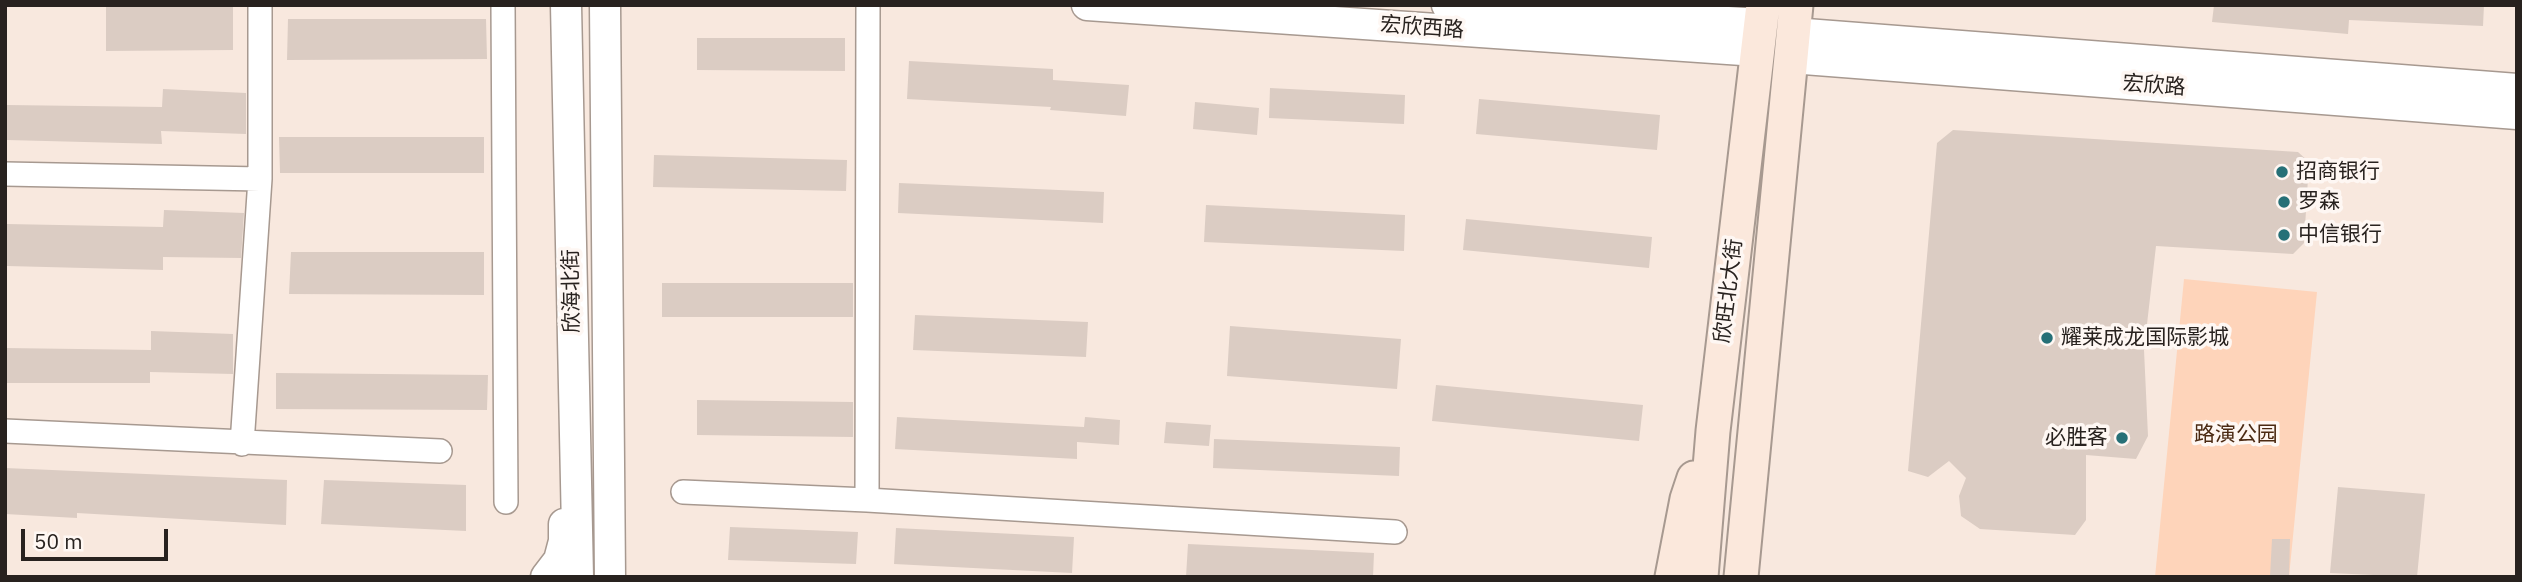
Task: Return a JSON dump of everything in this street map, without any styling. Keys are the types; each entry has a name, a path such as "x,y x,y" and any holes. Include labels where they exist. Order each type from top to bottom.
{"main road":[{"name":"欣旺北大街","path":"1701,577 1713,430 1760,27"},
{"name":"欣旺北大街","path":"1741,577 1793,32"},
{"path":"1672,577 1687,499 1713,430"},
{"path":"1747,518 1760,577"}],"street":[{"path":"242,444 260,179 260,5"},
{"path":"503,5 506,502"},
{"name":"欣海北街","path":"566,5 578,577"},
{"name":"欣海北街","path":"605,5 610,577"},
{"path":"867,500 868,5"},
{"name":"宏欣西路","path":"1087,5 1760,27"},
{"name":"宏欣西路","path":"1447,5 1760,27"},
{"name":"宏欣路","path":"1793,32 2517,89"},
{"name":"宏欣路","path":"1793,32 2517,114"},
{"path":"5,174 260,179"},
{"path":"546,577 559,560 564,541 563,437 574,370"},
{"path":"5,431 242,444 440,451"},
{"path":"683,492 867,500 1395,532"},
{"path":"609,512 615,564 622,577"}],"green space":[{"name":"路演公园","path":"2184,279 2317,292 2289,577 2155,577"}],"building":[{"path":"106,5 233,5 233,50 106,51"},
{"path":"2214,5 2484,5 2483,26 2349,20 2348,34 2212,22"},
{"path":"288,19 486,19 487,59 287,60"},
{"path":"697,38 845,38 845,71 697,70"},
{"path":"909,61 1053,69 1053,80 1129,85 1126,116 1050,110 1051,107 907,99"},
{"path":"1270,88 1405,95 1404,124 1269,118"},
{"path":"163,89 246,93 246,134 161,131 162,144 7,140 7,105 162,107"},
{"path":"1479,99 1660,115 1657,150 1476,134"},
{"path":"1195,102 1259,108 1257,135 1193,129"},
{"path":"1953,130 2298,152 2309,162 2304,243 2293,254 2156,246 2144,350 2148,436 2136,459 2086,455 2086,520 2075,535 1980,529 1961,516 1959,496 1966,478 1949,461 1928,477 1908,471 1937,143"},
{"path":"279,137 484,137 484,173 280,173"},
{"path":"654,155 847,160 846,191 653,187"},
{"path":"899,183 1104,192 1103,223 898,213"},
{"path":"1206,205 1405,215 1404,251 1204,242"},
{"path":"164,210 244,213 241,258 163,257 163,270 7,266 7,224 163,227"},
{"path":"1466,219 1652,237 1649,268 1463,250"},
{"path":"291,252 484,252 484,295 289,294"},
{"path":"662,283 853,283 853,317 662,317"},
{"path":"915,315 1088,322 1086,357 913,350"},
{"path":"1230,326 1401,339 1397,389 1227,376"},
{"path":"151,331 233,334 233,374 150,372 150,383 5,383 5,348 151,350"},
{"path":"276,373 488,375 487,410 276,409"},
{"path":"1436,385 1643,405 1639,441 1432,421"},
{"path":"697,400 853,402 853,437 697,435"},
{"path":"897,417 1084,427 1085,417 1120,420 1119,445 1077,442 1077,459 895,449"},
{"path":"1166,422 1211,425 1209,446 1164,443"},
{"path":"1214,439 1400,447 1399,476 1213,468"},
{"path":"5,468 287,480 286,525 77,513 77,518 5,514"},
{"path":"324,480 466,485 466,531 321,524"},
{"path":"2338,487 2425,494 2417,577 2330,573"},
{"path":"730,527 858,532 856,564 728,560"},
{"path":"896,528 1074,537 1072,573 894,564"},
{"path":"2272,539 2290,539 2289,577 2270,577"},
{"path":"1188,544 1374,553 1373,577 1186,577"}],"place":[{"name":"招商银行","path":"2282,172"},
{"name":"罗森","path":"2284,202"},
{"name":"中信银行","path":"2284,235"},
{"name":"耀莱成龙国际影城","path":"2047,338"},
{"name":"必胜客","path":"2122,438"}]}
